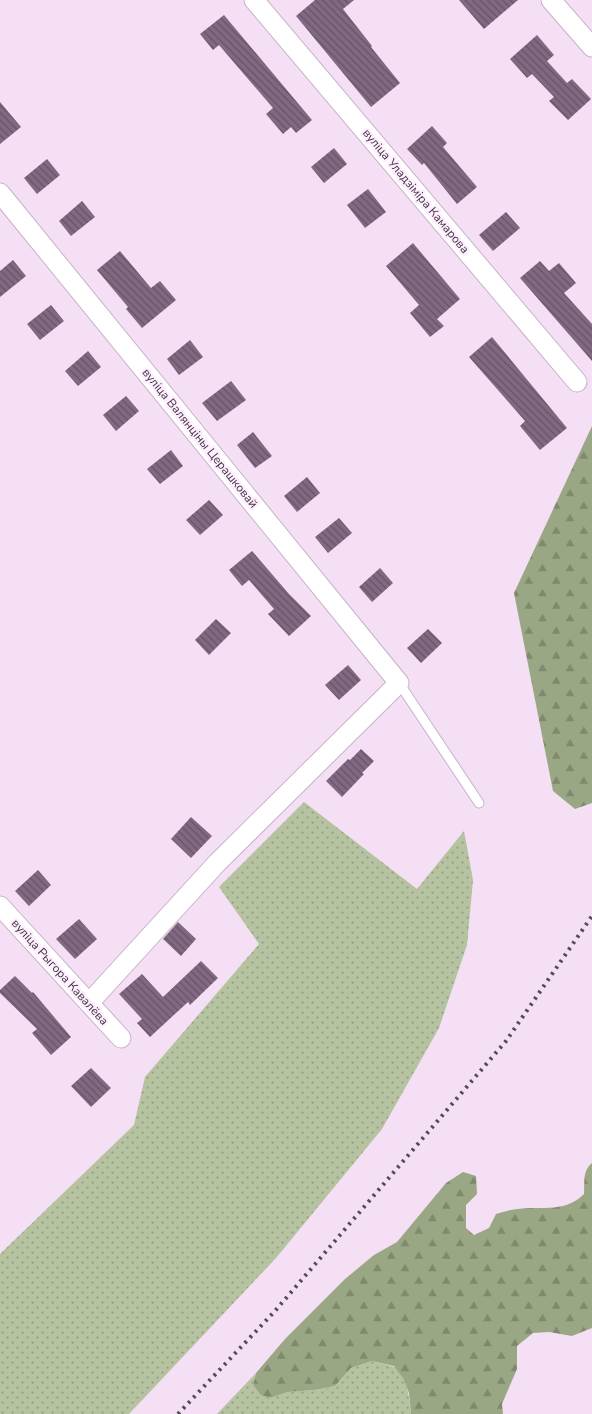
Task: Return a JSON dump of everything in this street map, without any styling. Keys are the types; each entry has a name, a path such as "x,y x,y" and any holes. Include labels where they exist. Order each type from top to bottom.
{"street":[{"name":"вуліца Уладзіміра Камарова","path":"254,0 577,382"},
{"path":"551,0 592,47"},
{"name":"вуліца Валянціны Церашковай","path":"0,194 399,683"},
{"path":"89,1003 217,863 399,683"},
{"name":"вуліца Рыгора Кавалёва","path":"0,906 121,1038"}],"lane":[{"path":"399,683 480,803"}],"green space":[{"path":"592,426 592,803 575,809 553,791 514,593"},
{"path":"304,802 417,889 464,831 473,880 467,945 439,1028 382,1129 276,1258 129,1414 0,1414 0,1254 134,1125 145,1077 259,944 219,887"},
{"path":"592,1163 592,1328 572,1336 549,1332 533,1333 517,1346 517,1369 502,1404 503,1414 411,1414 409,1393 403,1378 394,1366 372,1361 351,1368 335,1386 288,1392 270,1398 261,1395 253,1385 256,1373 285,1339 345,1279 374,1255 397,1242 446,1183 463,1172 476,1176 477,1194 466,1205 466,1228 474,1235 489,1228 496,1214 527,1208 560,1207 572,1203 584,1194 585,1173"},
{"path":"372,1361 392,1366 401,1374 407,1387 411,1414 217,1414 256,1373 253,1385 270,1398 288,1392 335,1386 351,1368"}],"building":[{"path":"315,0 354,0 343,9 400,83 371,107 296,16"},
{"path":"459,0 518,0 484,29"},
{"path":"224,15 312,120 296,133 291,127 283,134 266,114 273,108 219,45 213,50 200,34"},
{"path":"537,35 554,55 547,61 567,83 572,79 591,99 568,120 549,101 554,97 532,74 527,78 510,59"},
{"path":"0,102 21,127 0,144"},
{"path":"432,126 447,143 443,147 477,187 457,204 424,163 422,165 407,149"},
{"path":"334,148 347,164 324,183 311,167"},
{"path":"47,159 60,175 37,194 24,178"},
{"path":"368,189 386,212 365,228 347,205"},
{"path":"82,201 95,217 71,236 59,221"},
{"path":"506,212 520,228 493,251 479,235"},
{"path":"413,243 460,299 437,319 444,326 430,337 410,313 419,305 386,266"},
{"path":"120,251 151,288 160,281 176,300 142,328 126,309 128,307 97,270"},
{"path":"13,260 26,276 0,297 0,271"},
{"path":"540,261 549,271 559,263 576,283 564,293 592,324 592,361 520,278"},
{"path":"51,305 64,321 40,340 27,324"},
{"path":"492,337 567,428 540,450 520,426 525,421 469,357"},
{"path":"190,340 203,357 179,375 167,359"},
{"path":"88,351 101,367 78,386 65,371"},
{"path":"231,381 246,400 217,421 202,403"},
{"path":"126,396 139,411 116,431 103,415"},
{"path":"253,432 272,456 255,468 237,445"},
{"path":"171,450 183,466 160,484 147,469"},
{"path":"307,477 320,493 297,512 284,496"},
{"path":"209,500 223,515 200,535 186,520"},
{"path":"339,518 352,533 328,553 315,537"},
{"path":"252,551 289,594 311,616 289,636 268,614 274,609 249,580 242,586 229,570"},
{"path":"380,568 393,583 372,602 359,587"},
{"path":"216,619 231,633 209,655 195,640"},
{"path":"428,629 442,643 421,663 407,648"},
{"path":"348,665 361,680 339,700 325,685"},
{"path":"361,749 374,761 342,797 326,781"},
{"path":"191,817 212,836 191,858 171,839"},
{"path":"38,870 51,885 29,906 15,891"},
{"path":"79,919 97,939 75,959 56,939"},
{"path":"178,922 196,939 181,956 163,939"},
{"path":"201,961 218,978 190,1005 188,1002 150,1037 137,1023 142,1019 119,994 142,974 163,997"},
{"path":"15,976 33,992 71,1037 51,1055 32,1033 37,1029 0,993 0,990"},
{"path":"91,1068 111,1088 91,1107 71,1086"}],"railway":[{"path":"178,1414 275,1311 506,1041 592,916"}]}
